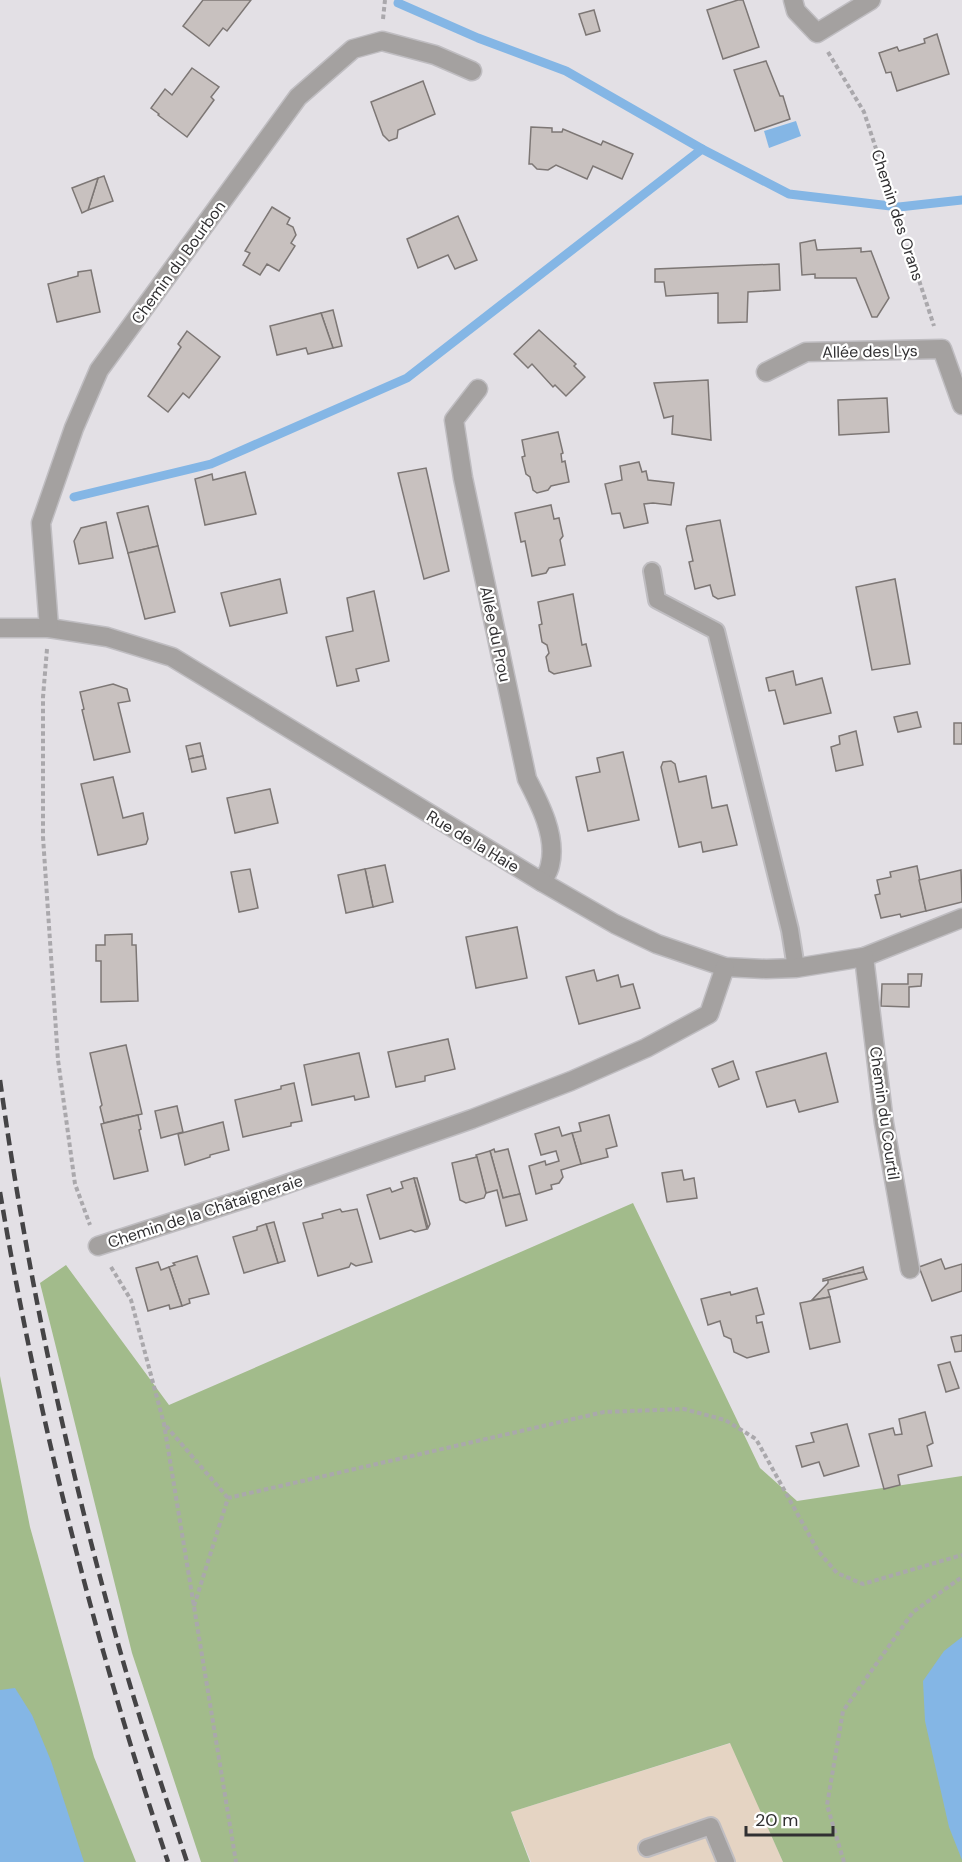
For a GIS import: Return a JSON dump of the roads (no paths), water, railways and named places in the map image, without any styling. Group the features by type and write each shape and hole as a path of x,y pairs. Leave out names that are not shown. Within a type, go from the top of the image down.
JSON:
{"street":[{"path":"792,0 796,11 817,33 871,0"},
{"name":"Chemin du Bourbon","path":"49,628 41,523 74,428 99,370 298,97 353,49 382,41 435,55 472,71"},
{"name":"Allée des Lys","path":"766,372 806,352 942,349 962,405"},
{"name":"Allée du Prou","path":"478,389 454,420 463,478 527,779 540,805 551,840 550,865 542,882"},
{"name":"Rue de la Haie","path":"0,628 49,628 107,638 172,657 615,924 657,944 725,967 796,968 864,957 962,918"},
{"name":"Chemin du Courtil","path":"864,957 884,1123 910,1269"},
{"name":"Chemin de la Châtaigneraie","path":"98,1246 365,1158 483,1115 646,1048 709,1014 725,967"}],"lane":[{"path":"652,571 657,600 716,631 790,930 796,968"},
{"path":"647,1848 711,1826 726,1862"}],"water":[{"path":"796,121 801,136 769,148 764,131"},
{"path":"962,1637 962,1860 949,1827 925,1721 923,1681 944,1651"},
{"path":"15,1688 32,1715 51,1761 84,1862 0,1862 0,1690"}],"waterway":[{"path":"398,3 478,38 566,71 702,149"},
{"path":"74,497 211,464 407,378 702,149 789,194 899,207 962,200"}],"railway":[{"path":"0,1080 33,1282 76,1482 128,1677 187,1862"},
{"path":"0,1192 32,1362 71,1530 116,1697 168,1862"}]}
